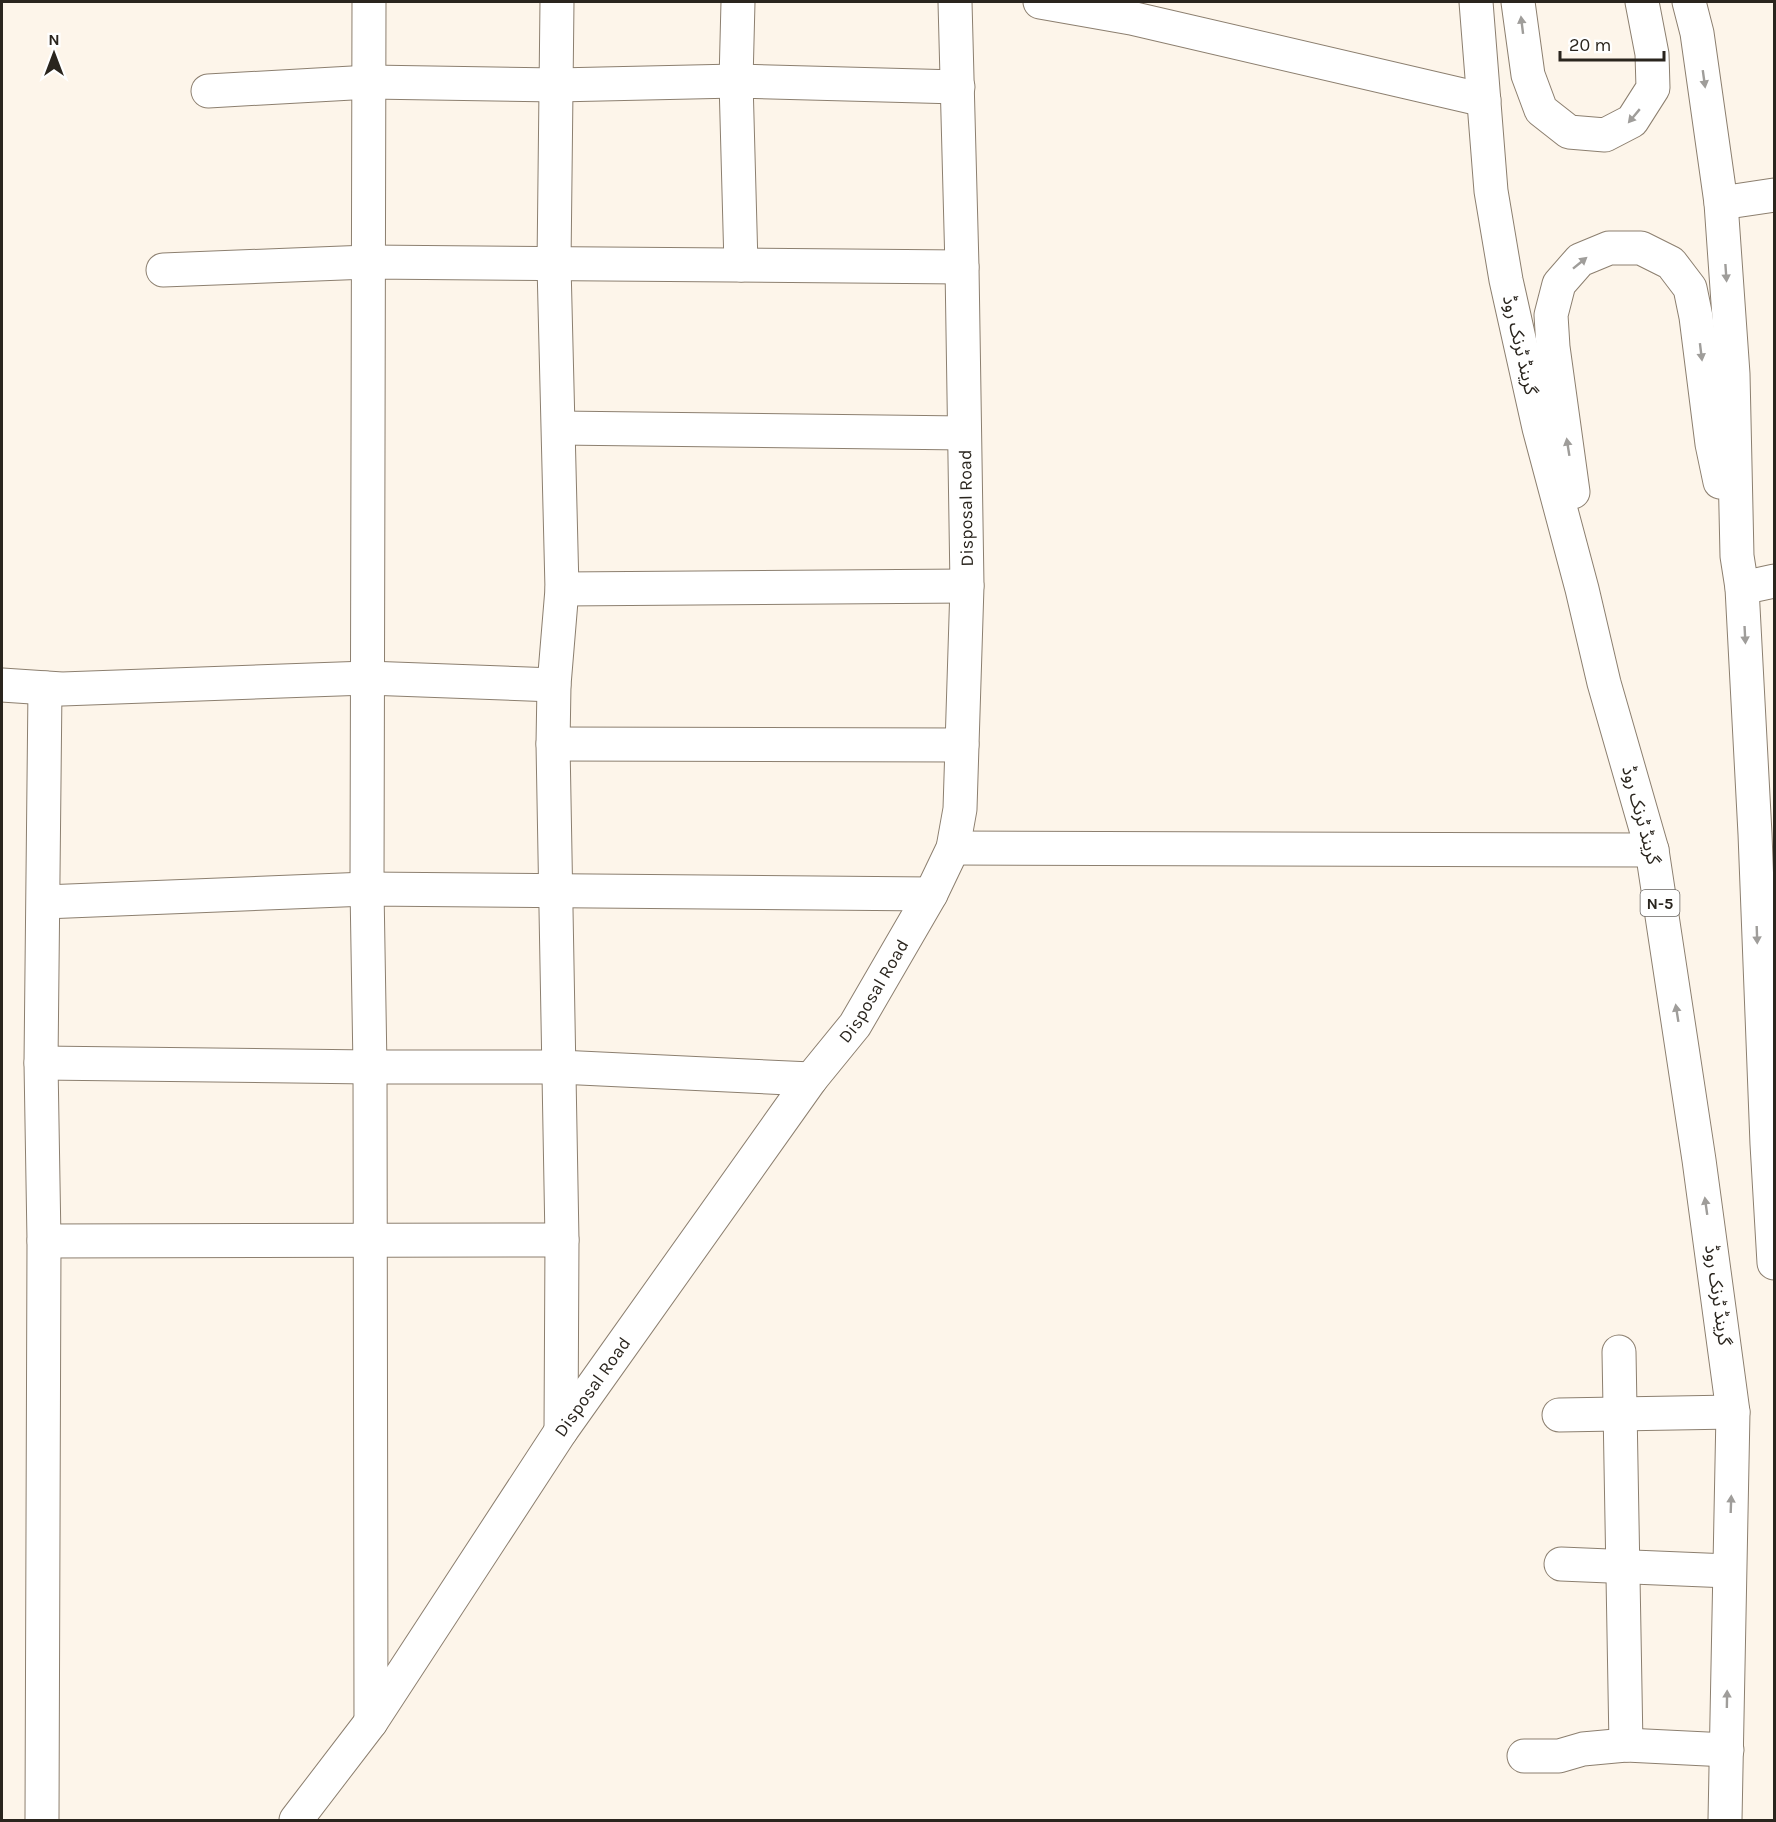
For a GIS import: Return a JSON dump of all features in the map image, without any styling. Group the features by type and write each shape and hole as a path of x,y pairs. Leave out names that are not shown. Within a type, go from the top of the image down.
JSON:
{"main road":[{"path":"369,2 368,889 371,1722"},
{"path":"557,2 554,265 562,589 554,685 553,744 562,1240 561,1431"},
{"path":"738,2 736,81 741,265"},
{"name":"Disposal Road","path":"296,1821 371,1722 561,1431 812,1079 855,1025 930,894 953,848 960,809 967,586 955,2"},
{"path":"1040,2 1131,18 1484,100"},
{"name":"گرینڈ ٹرنک روڈ","path":"1476,2 1491,191 1506,280 1539,428 1582,589 1604,683 1652,850 1700,1160 1733,1412 1725,1821"},
{"path":"1518,2 1528,75 1541,111 1569,132 1605,135 1632,121 1653,88 1652,54 1642,2"},
{"path":"1689,2 1698,33 1722,203 1733,374 1737,556"},
{"path":"208,92 370,82 557,85 736,81 958,87"},
{"path":"1722,203 1774,195"},
{"path":"1582,589 1572,471 1553,347 1551,315 1559,284 1580,260 1609,248 1641,248 1671,263 1690,288 1696,317 1712,444 1742,588 1765,834 1774,1263"},
{"path":"163,270 368,262 962,267"},
{"path":"559,428 964,433"},
{"path":"1742,588 1774,582"},
{"path":"562,589 967,586"},
{"path":"2,685 62,689 368,678 554,685"},
{"path":"42,1821 44,1241 41,1063 45,688"},
{"path":"553,744 962,745"},
{"path":"953,848 1652,850"},
{"path":"44,902 368,889 930,894"},
{"path":"41,1063 559,1067 812,1079"},
{"path":"44,1241 562,1240"},
{"path":"1619,1352 1626,1745"},
{"path":"1559,1415 1733,1412"},
{"path":"1561,1564 1729,1571"},
{"path":"1524,1756 1559,1756 1583,1749 1626,1745 1727,1750"}]}
